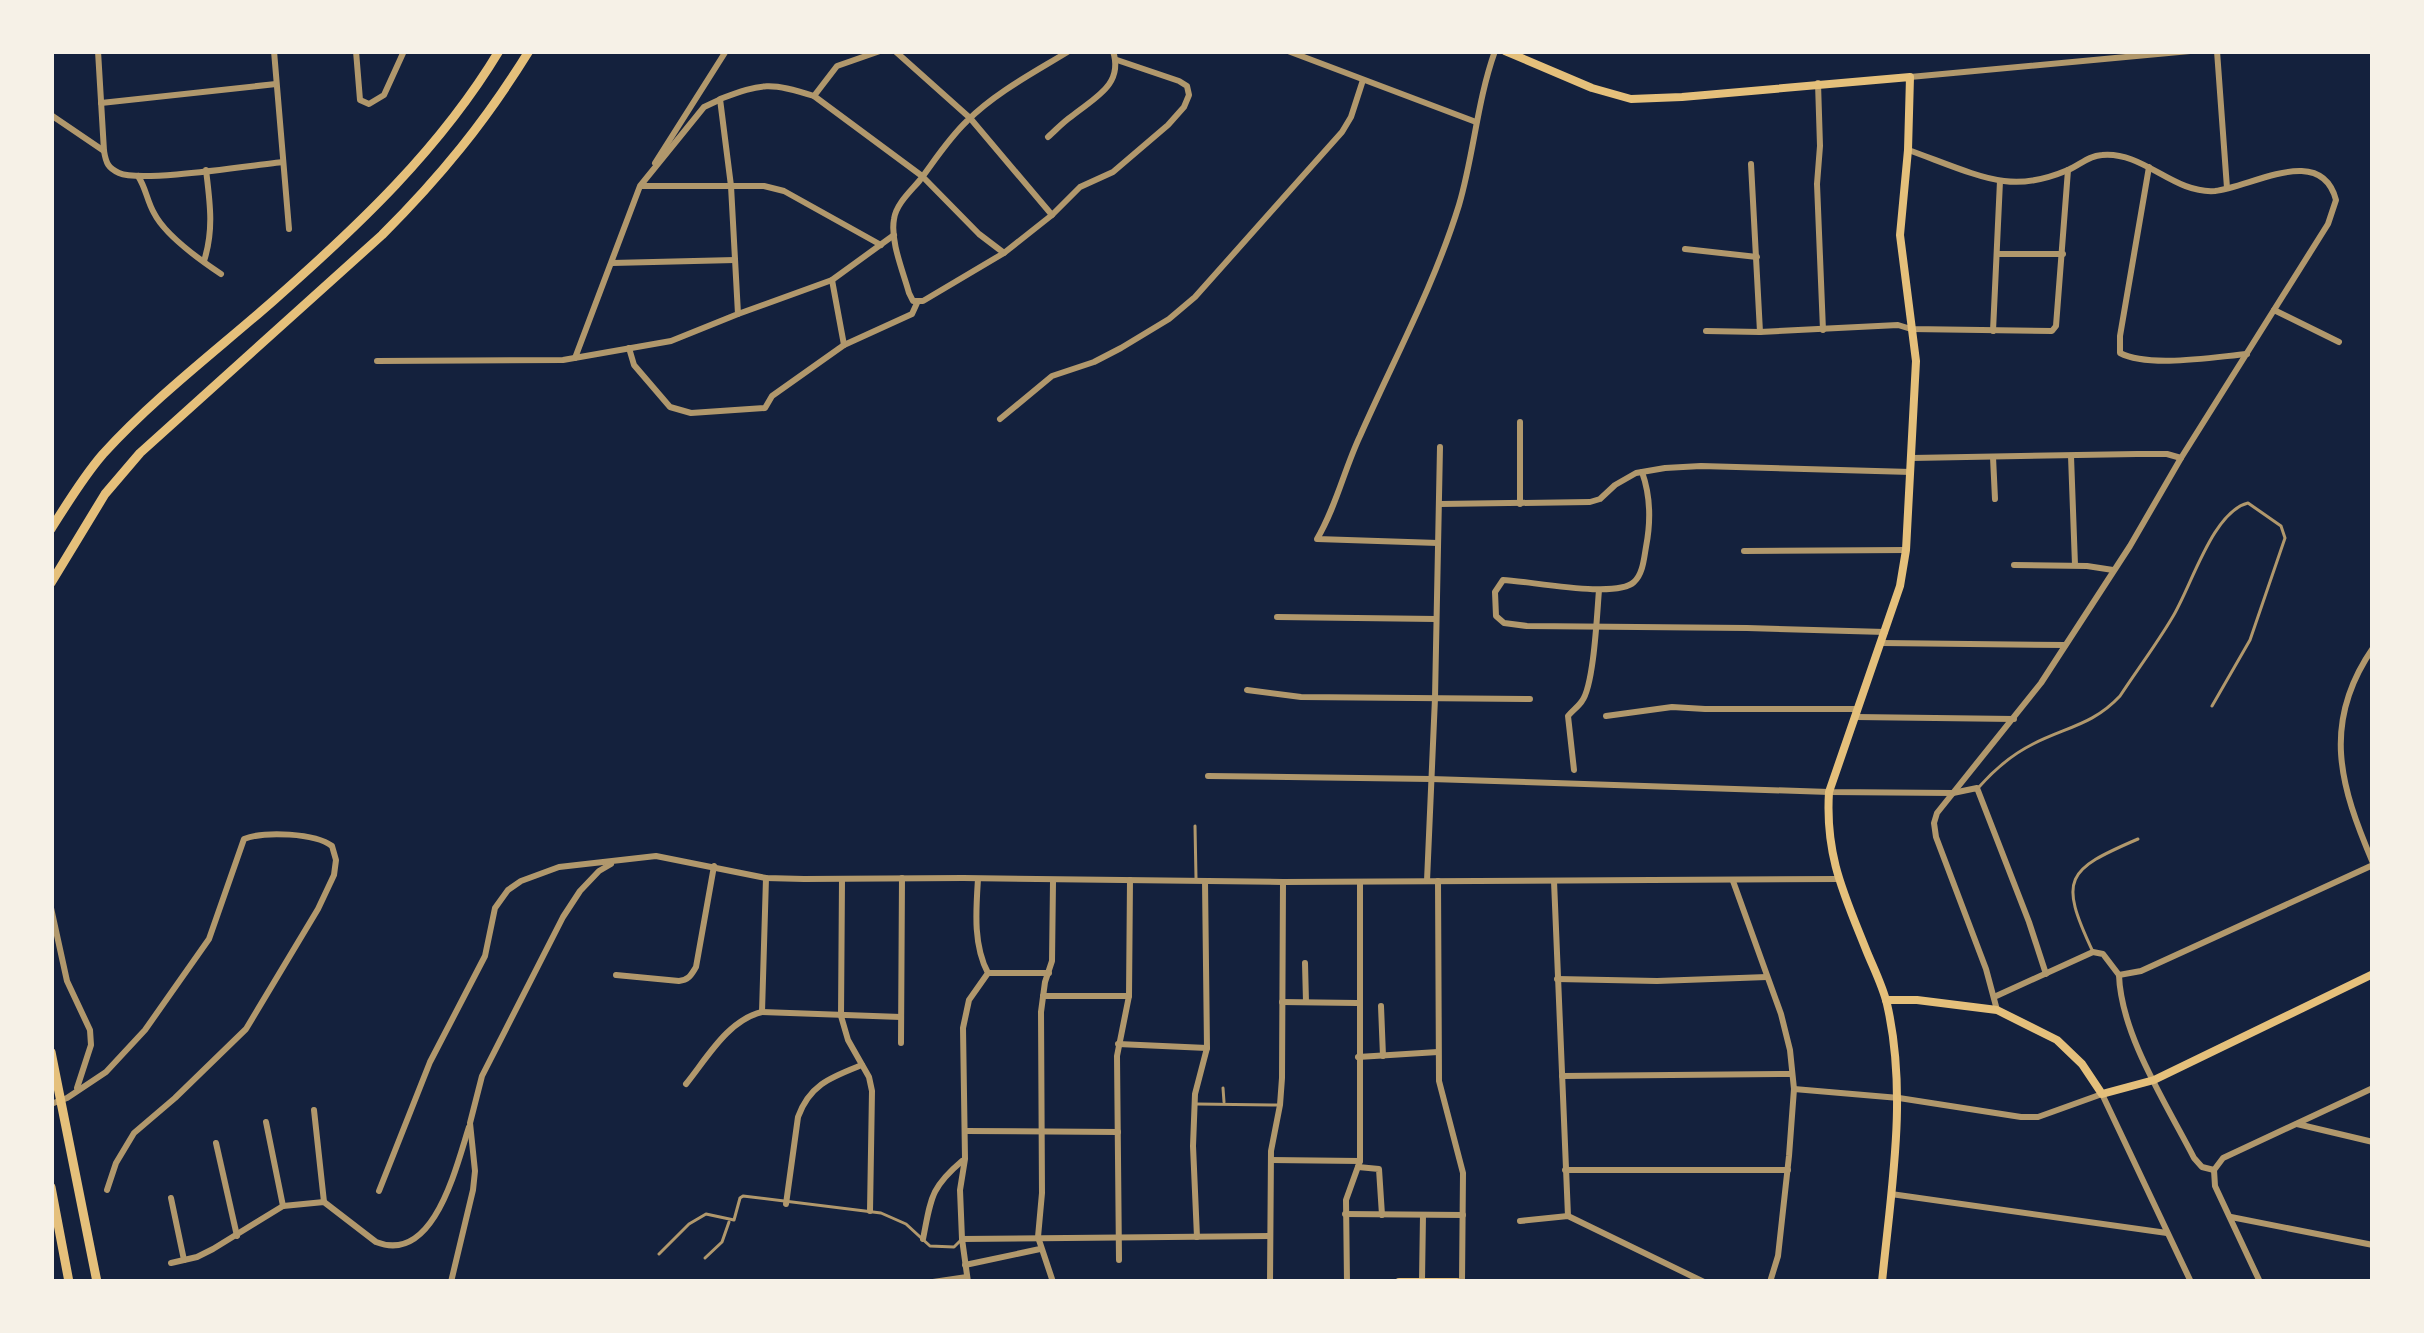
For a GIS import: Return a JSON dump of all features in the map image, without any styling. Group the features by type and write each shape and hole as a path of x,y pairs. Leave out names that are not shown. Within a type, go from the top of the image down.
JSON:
{"highway":[{"path":"51,529 103,455 401,181 455,118 499,51"},
{"path":"51,584 105,494 140,453 420,197 462,149 529,51"},
{"path":"51,1052 98,1282"},
{"path":"51,1187 69,1282"}],"main road":[{"path":"1505,51 1592,88 1631,99 1910,77 1900,235 1916,361 1906,550 1900,586 1829,791 1827,824 1838,879 1886,1000 1894,1040 1899,1098 1882,1282"},
{"path":"1886,1000 1997,1010 2057,1040 2082,1064 2102,1094 2154,1079 2373,974"},
{"path":"1399,1282 1459,1282"}],"street":[{"path":"98,51 104,151 109,167 122,175 283,162"},
{"path":"274,51 289,229"},
{"path":"356,51 360,100 369,104 384,95 404,51"},
{"path":"575,358 640,186 725,51"},
{"path":"814,96 837,66 880,51"},
{"path":"895,51 970,118 1052,214"},
{"path":"918,302 909,293 894,235 897,208 970,118 1069,51"},
{"path":"1288,51 1476,122"},
{"path":"1438,544 1317,539 1443,257 1495,51"},
{"path":"1910,77 2190,51"},
{"path":"2217,51 2227,188"},
{"path":"629,348 634,365 670,407 691,413 764,408 772,396 844,345 912,314 918,302 1004,253 1080,187 1113,172 1142,148 1184,107 1190,95 1179,81 1115,56 1103,93 1048,137"},
{"path":"1000,419 1052,376 1121,348 1195,297 1342,132 1364,80"},
{"path":"1818,83 1823,330"},
{"path":"101,103 276,84"},
{"path":"640,186 704,107 751,88 777,84 814,96 922,176 1004,253"},
{"path":"720,99 731,186 738,314"},
{"path":"51,115 104,151"},
{"path":"1907,150 2000,182 2031,180 2103,155 2131,158 2192,188 2214,191 2288,171 2305,171 2317,173 2334,192 2335,210 2328,224 2130,546 2014,719 1935,818 1936,837 1997,1010"},
{"path":"1751,164 1760,332"},
{"path":"2149,167 2120,353 2167,359 2247,354"},
{"path":"204,262 212,221 206,170"},
{"path":"1706,331 1898,326 2048,333 2056,326 2068,170"},
{"path":"138,176 155,217 221,274"},
{"path":"1994,331 2000,182"},
{"path":"640,186 784,190 881,244"},
{"path":"377,361 575,358 671,340 832,280 894,235"},
{"path":"1684,249 1757,257"},
{"path":"1999,254 2063,254"},
{"path":"611,263 735,260"},
{"path":"832,280 844,345"},
{"path":"2274,310 2339,342"},
{"path":"1520,422 1520,503"},
{"path":"1427,881 1440,447"},
{"path":"1912,458 2167,454 2181,458"},
{"path":"2071,456 2075,565"},
{"path":"1994,457 1995,499"},
{"path":"1440,503 1594,501 1642,472 1701,466 1911,472"},
{"path":"1642,472 1649,528 1637,580 1629,586 1599,590 1504,580 1495,592 1496,616 1504,623 1596,628 1747,628 2065,645"},
{"path":"1744,551 1906,550"},
{"path":"2014,565 2113,570"},
{"path":"1574,770 1568,716 1583,700 1589,679 1599,590"},
{"path":"1277,617 1436,620"},
{"path":"1994,997 2093,952 2104,954 2120,975 2141,971 2373,864 2351,812 2340,746 2346,699 2373,649"},
{"path":"1247,689 1300,697 1530,700"},
{"path":"1606,716 1659,707 2014,719"},
{"path":"1208,776 1953,793 1978,788 2046,974"},
{"path":"51,1104 106,1072 133,1045 209,939 244,839 257,835 316,837 332,846 334,875 246,1029 134,1133 116,1162 107,1190"},
{"path":"379,1191 430,1062 484,956 495,908 508,890 537,873 656,856 766,878 842,880 1838,879"},
{"path":"171,1264 197,1257 283,1206 324,1202 376,1242 401,1246 416,1240 450,1184 482,1076 563,917 580,891 614,862"},
{"path":"616,975 679,981 691,975 714,866"},
{"path":"762,1012 766,878"},
{"path":"902,878 902,1043"},
{"path":"977,879 976,926 988,973"},
{"path":"842,880 842,1016 872,1091 870,1211"},
{"path":"1053,880 1052,961 1043,996 1042,1193 1037,1237 1053,1282"},
{"path":"1119,1260 1118,1044 1129,996 1130,880"},
{"path":"1438,880 1438,1052 1442,1098 1461,1158 1459,1282"},
{"path":"1197,1237 1192,1176 1195,1104 1207,1048 1205,881"},
{"path":"1554,881 1568,1216"},
{"path":"1733,881 1786,1031 1794,1089 1778,1256 1770,1282"},
{"path":"1270,1282 1271,1160 1280,1105 1283,882"},
{"path":"1347,1282 1345,1214 1359,1164 1360,882"},
{"path":"51,908 67,981 91,1038 76,1091"},
{"path":"1305,964 1306,1002"},
{"path":"988,973 1049,973"},
{"path":"933,1282 968,1279 960,1190 966,1131 965,1013 988,973"},
{"path":"2120,975 2132,1031 2154,1079 2194,1158 2214,1170"},
{"path":"1557,979 1767,977"},
{"path":"1043,996 1129,996"},
{"path":"1282,1002 1358,1003"},
{"path":"1381,1006 1383,1056"},
{"path":"686,1084 740,1020 762,1012 902,1017"},
{"path":"1118,1044 1207,1048"},
{"path":"1358,1057 1438,1052"},
{"path":"786,1204 803,1103 824,1080 862,1065"},
{"path":"1562,1076 1792,1074"},
{"path":"2260,1282 2215,1186 2214,1170 2223,1158 2373,1088"},
{"path":"1794,1089 1899,1098 2021,1117 2038,1117 2102,1094 2191,1282"},
{"path":"314,1110 324,1202"},
{"path":"266,1122 283,1206"},
{"path":"452,1282 473,1190 470,1123"},
{"path":"2297,1124 2373,1142"},
{"path":"966,1131 1118,1132"},
{"path":"216,1143 237,1235"},
{"path":"923,1239 936,1188 965,1159"},
{"path":"1271,1160 1359,1164 1379,1170 1382,1215"},
{"path":"1564,1170 1788,1171"},
{"path":"1891,1194 2168,1234"},
{"path":"172,1198 184,1260"},
{"path":"1345,1214 1463,1216"},
{"path":"1422,1281 1423,1215"},
{"path":"1520,1221 1568,1216 1704,1282"},
{"path":"2231,1217 2373,1245"},
{"path":"962,1239 1271,1236"},
{"path":"965,1265 1040,1249"}],"lane":[{"path":"1978,788 2029,746 2077,728 2109,708 2175,613 2216,532 2235,507 2248,503 2281,526 2285,538 2250,640 2212,706"},
{"path":"1195,826 1196,880"},
{"path":"2093,952 2074,904 2075,876 2090,861 2138,839"},
{"path":"1223,1088 1224,1104"},
{"path":"1195,1104 1280,1105"},
{"path":"659,1254 689,1223 706,1214 734,1220 741,1197 870,1211 906,1224 931,1246 956,1246 962,1239"},
{"path":"705,1258 722,1241 729,1220"}]}
